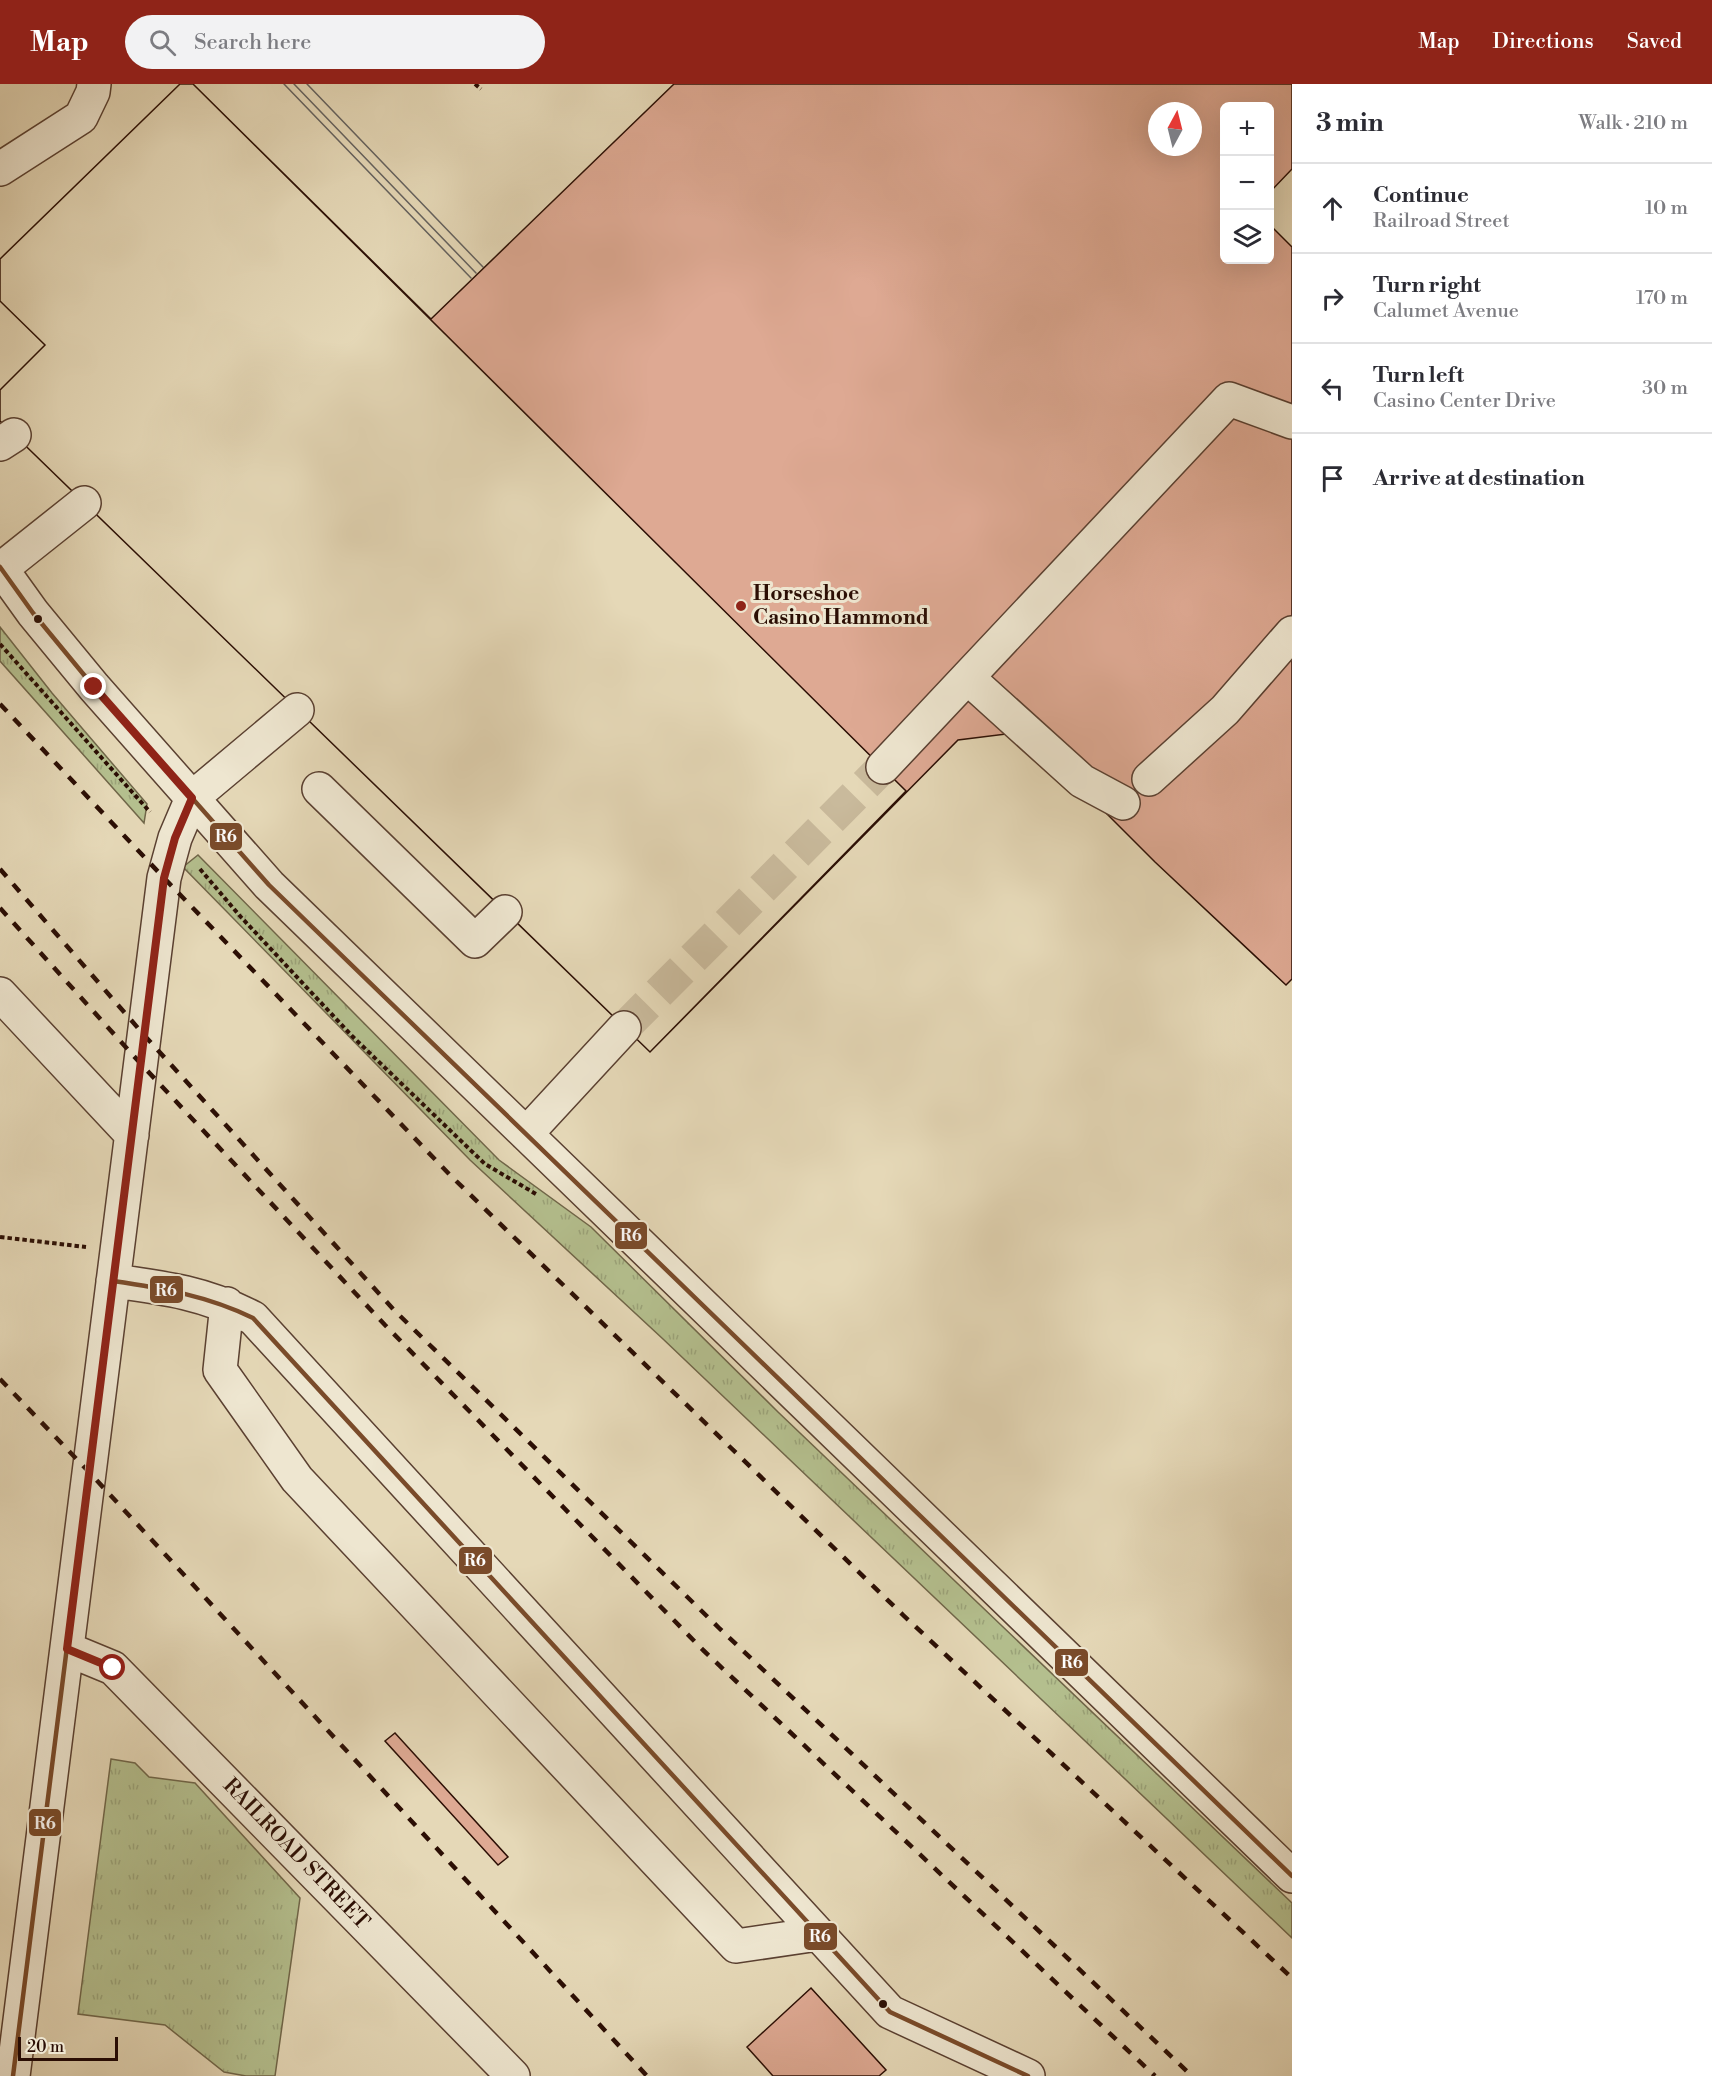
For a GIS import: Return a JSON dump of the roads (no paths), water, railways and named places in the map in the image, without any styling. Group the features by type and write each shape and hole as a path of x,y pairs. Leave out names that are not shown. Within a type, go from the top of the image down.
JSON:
{"street":[{"path":"0,169 81,117 93,92 94,84"},
{"path":"883,766 1229,399 1292,422"},
{"path":"84,503 1,568 33,613 192,798 269,885 1292,1876"},
{"path":"1149,779 1225,710 1292,633"},
{"path":"968,678 1082,782 1124,803"},
{"path":"13,2076 164,878 175,838 192,798 297,710"},
{"path":"319,789 475,941 505,912"},
{"path":"0,994 132,1134"},
{"path":"526,1134 624,1028"},
{"path":"115,1266 227,1304 253,1318 890,2012 1028,2076"},
{"path":"227,1304 220,1370 297,1479 736,1946 818,1934"},
{"name":"RAILROAD STREET","path":"67,1649 113,1668 513,2076"}],"tunnel":[{"path":"624,1028 883,767"}],"railway":[{"path":"0,704 452,1177 903,1615 1292,1978"},
{"path":"0,869 144,1035 394,1310 719,1628 1192,2076"},
{"path":"0,908 141,1064 385,1325 703,1650 1155,2076"},
{"path":"0,1379 89,1472 647,2076"}],"place":[{"name":"Horseshoe Casino Hammond","path":"741,606"}]}
